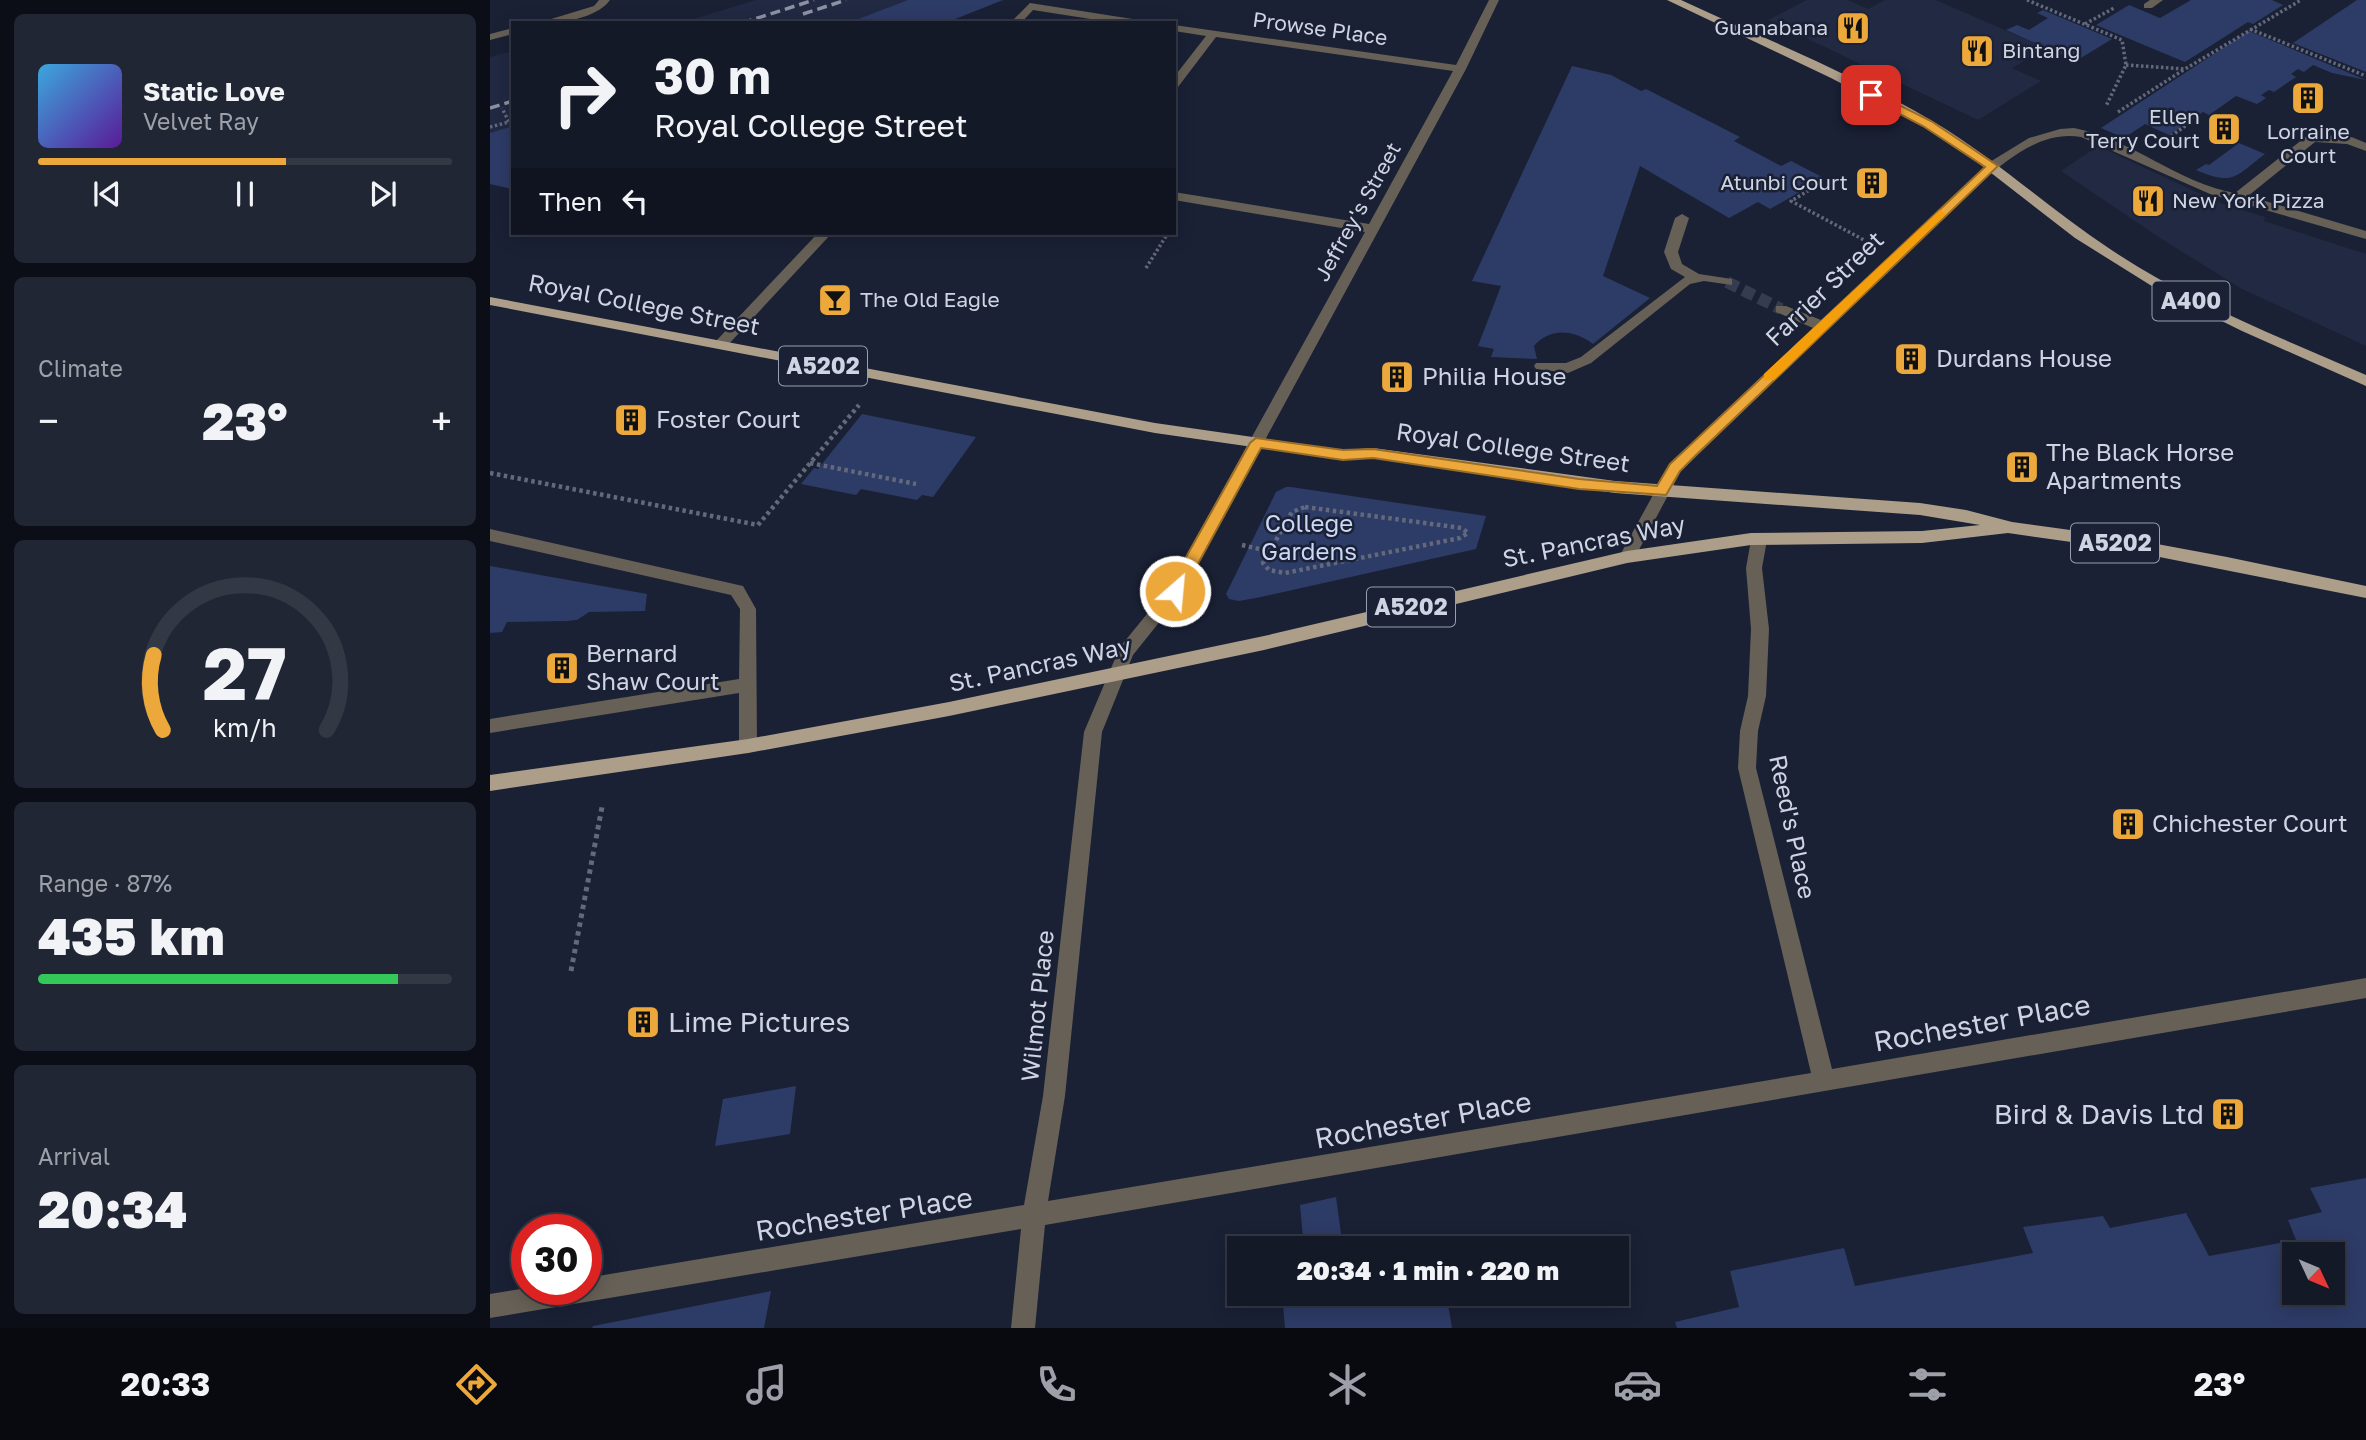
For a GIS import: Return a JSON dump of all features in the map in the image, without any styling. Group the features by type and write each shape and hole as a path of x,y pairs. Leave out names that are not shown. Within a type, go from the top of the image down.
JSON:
{"main road":[{"name":"A400","path":"1672,0 1916,118 1992,166 2066,225 2131,269 2203,308 2366,381"},
{"name":"Royal College Street","path":"490,301 1157,428 1343,455 1373,453 1579,484 1920,509 1966,516 2012,528 2127,545 2366,592"},
{"name":"St. Pancras Way","path":"490,783 748,746 949,709 1264,643 1627,557 1718,542 1922,537 2012,528"}],"street":[{"path":"550,21 597,8 605,0"},
{"name":"Jeffrey's Street","path":"1256,443 1460,69 1494,0"},
{"path":"1017,21 1030,6 1126,21"},
{"name":"Prowse Place","path":"1176,28 1460,69"},
{"path":"490,37 511,32"},
{"path":"1176,82 1213,34"},
{"name":"Farrier Street","path":"1627,557 1675,468 1992,166 2012,151 2043,136 2092,131 2109,144 2217,194 2238,197 2366,235"},
{"path":"2238,197 2312,138 2349,140 2366,147"},
{"path":"1176,196 1372,229"},
{"path":"1682,218 1671,252 1676,266 1695,277 1727,282"},
{"path":"722,344 822,235"},
{"path":"1541,366 1568,368 1586,360 1685,281 1695,277"},
{"path":"1781,309 1822,326"},
{"path":"1117,674 1132,641 1175,591 1256,443"},
{"path":"490,535 737,590 748,609 748,746"},
{"name":"Reed's Place","path":"1759,540 1754,568 1759,643 1757,696 1749,731 1747,768 1824,1080"},
{"name":"Wilmot Place","path":"1023,1328 1034,1216 1055,1096 1093,732 1117,674"},
{"path":"490,726 746,685"},
{"name":"Rochester Place","path":"490,1306 1034,1216 2366,988"}],"path":[{"path":"2027,0 2122,40 2126,65 2092,131"},
{"path":"2092,131 2185,69 2249,29 2259,28 2301,0"},
{"path":"2249,29 2366,76"},
{"path":"2126,65 2185,69"},
{"path":"490,127 509,122 502,108"},
{"path":"1813,188 1791,201 1841,229 1897,254"},
{"path":"1146,268 1167,235"},
{"path":"490,473 758,525 856,408"},
{"path":"810,463 916,484"},
{"path":"1305,507 1462,527 1468,533 1460,538 1285,573 1276,573 1265,567 1263,563 1268,551 1292,512 1305,507"},
{"path":"1242,545 1268,551"},
{"path":"571,971 602,807"}],"shaded area":[{"path":"756,0 1003,0 950,21 687,21"},
{"path":"1807,0 1848,0 1868,9 1885,0 1936,0 2046,48 2012,68 2041,81 1978,120 1768,20"},
{"path":"511,52 511,189 490,184 490,57"},
{"path":"2098,146 2220,203 2265,217 2264,221 2366,254 2366,346 2242,289 2061,171"}],"green space":[{"path":"908,0 1003,0 950,21 853,21"},
{"path":"2191,0 2272,0 2283,5 2253,24 2248,22 2185,62 2096,25 2129,5 2160,18"},
{"path":"2357,0 2366,0 2366,72 2293,43"},
{"path":"2043,10 2112,39 2076,61 2006,30 2017,25 2029,30 2048,18 2037,13"},
{"path":"2249,31 2366,80 2332,73 2313,65 2304,72 2298,69 2291,74 2296,77 2274,92 2269,90 2261,95 2266,98 2257,104 2236,96 2209,115 2203,112 2169,135 2145,124 2124,138 2101,128"},
{"path":"1572,66 1611,75 1641,91 1646,89 1740,137 1734,141 1781,166 1791,161 1824,178 1770,209 1758,202 1729,218 1640,166 1603,276 1650,298 1593,344 1570,333 1555,333 1534,346 1537,359 1491,357 1494,349 1478,346 1501,286 1472,281"},
{"path":"511,127 511,189 490,184 490,133"},
{"path":"2239,143 2265,154 2233,177 2218,177 2196,170 2209,165"},
{"path":"862,414 976,437 933,497 922,495 917,500 861,489 856,495 801,484 814,468 818,469"},
{"name":"College Gardens","path":"1286,487 1486,516 1476,549 1256,598 1239,601 1229,599 1226,594 1276,492"},
{"path":"490,566 647,594 645,611 589,612 577,620 567,621 507,622 502,632 490,633"},
{"path":"796,1086 790,1134 715,1146 723,1099"},
{"path":"2366,1178 2366,1328 1677,1328 1675,1322 1739,1307 1730,1271 1844,1248 1855,1286 2033,1253 2023,1227 2103,1216 2110,1228 2186,1213 2209,1256 2282,1243 2282,1306 2345,1306 2345,1242 2285,1242 2296,1240 2288,1220 2322,1212 2310,1188"},
{"path":"1336,1197 1341,1236 1303,1236 1300,1205"},
{"path":"771,1291 764,1328 592,1328 593,1326"},
{"path":"1283,1306 1448,1306 1452,1328 1285,1328"}],"tunnel":[{"path":"1727,282 1781,309"}],"railway":[{"path":"748,21 814,0"},
{"path":"803,14 846,0"},
{"path":"490,108 511,102"}],"slow traffic":[{"path":"1769,377 1940,214"}],"place":[{"name":"Guanabana","path":"1853,28"},
{"name":"Bintang","path":"1977,51"},
{"name":"Lorraine Court","path":"2308,98"},
{"name":"Ellen Terry Court","path":"2224,129"},
{"name":"Atunbi Court","path":"1872,183"},
{"name":"New York Pizza","path":"2148,201"},
{"name":"The Old Eagle","path":"835,300"},
{"name":"Durdans House","path":"1911,359"},
{"name":"Philia House","path":"1397,377"},
{"name":"Foster Court","path":"631,420"},
{"name":"The Black Horse Apartments","path":"2022,467"},
{"name":"Bernard Shaw Court","path":"562,668"},
{"name":"Chichester Court","path":"2128,824"},
{"name":"Lime Pictures","path":"643,1022"},
{"name":"Bird & Davis Ltd","path":"2228,1114"}],"route":[{"path":"1175,591 1256,443 1343,455 1373,453 1579,484 1661,491 1675,468 1690,453 1992,166 1927,124 1871,95"}]}
